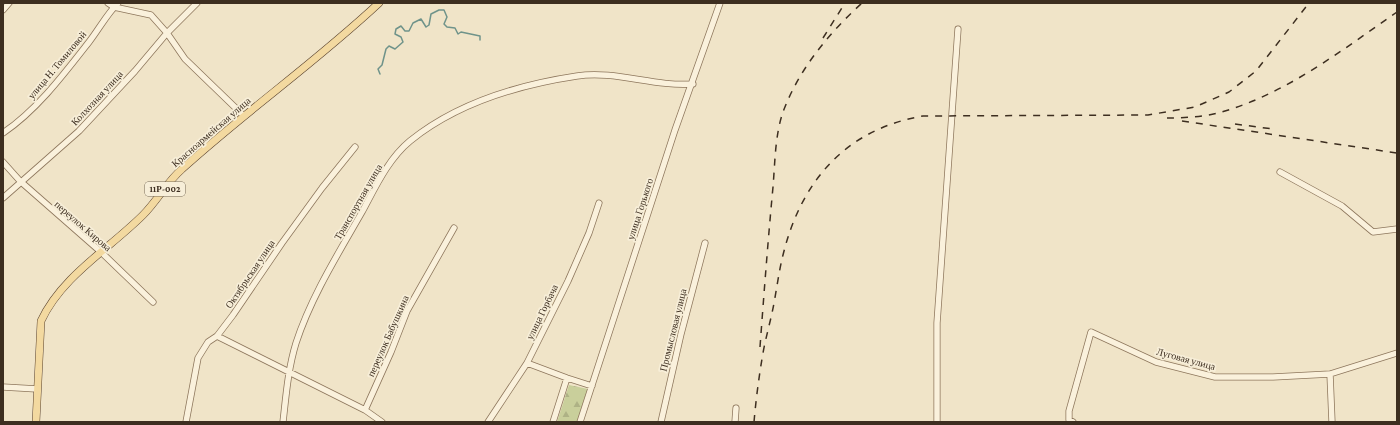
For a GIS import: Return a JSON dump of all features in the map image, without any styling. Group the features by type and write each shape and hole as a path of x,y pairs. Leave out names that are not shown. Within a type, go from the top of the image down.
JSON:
{"main road":[{"name":"Красноармейская улица","path":"36,422 39,336 44,315 48,307 64,287 100,252 144,215 181,170 244,116 351,29 379,3"}],"street":[{"path":"3,10 8,3"},
{"path":"108,3 151,15 167,33 185,59 244,116"},
{"name":"Колхозная улица","path":"3,198 20,181 80,131 135,71 167,33 197,3"},
{"name":"улица Горького","path":"580,422 675,130 720,3"},
{"name":"улица Н. Томиловой","path":"3,133 17,123 45,94 89,42 116,5"},
{"path":"937,422 937,323 958,29"},
{"name":"Транспортная улица","path":"283,422 289,373 296,344 309,311 347,237 384,172 409,142 436,123 474,103 522,86 579,75 610,76 679,86 692,84"},
{"name":"Октябрьская улица","path":"186,422 198,358 208,342 217,336 318,194 355,147"},
{"name":"переулок Кирова","path":"3,162 20,181 100,252 153,302"},
{"path":"1280,172 1342,206 1373,232 1397,229"},
{"name":"улица Горбача","path":"488,422 528,363 568,281 589,233 599,203"},
{"name":"переулок Бабушкина","path":"365,410 391,352 407,311 454,228"},
{"name":"Промысловая улица","path":"661,422 679,341 705,243"},
{"name":"Луговая улица","path":"1073,422 1069,420 1068,410 1091,332 1156,362 1215,377 1273,377 1330,374 1397,353"},
{"path":"217,336 365,410 382,422"},
{"path":"528,363 592,386"},
{"path":"1330,374 1332,422"},
{"path":"553,422 567,378"},
{"path":"3,387 37,389"},
{"path":"735,422 736,408"}],"green space":[{"path":"569,385 588,389 577,422 557,422"}],"waterway":[{"path":"380,74 378,69 382,65 386,49 389,46 395,49 403,42 401,37 395,34 396,29 401,26 405,31 409,31 413,23 421,19 426,27 429,25 431,14 439,10 444,10 447,17 444,24 447,27 455,28 458,34 461,32 480,36 480,40"}],"railway":[{"path":"823,38 845,3"},
{"path":"760,347 776,149 780,121 797,81 806,67 827,39 862,3"},
{"path":"754,422 763,353 783,255 791,228 802,204 815,182 831,163 850,146 871,133 896,123 923,116 1148,115 1195,107 1229,92 1256,71 1309,3"},
{"path":"1167,118 1193,117 1218,113 1243,105 1266,95 1312,70 1397,12"},
{"path":"1182,121 1397,153"},
{"path":"1235,124 1273,129"}]}
